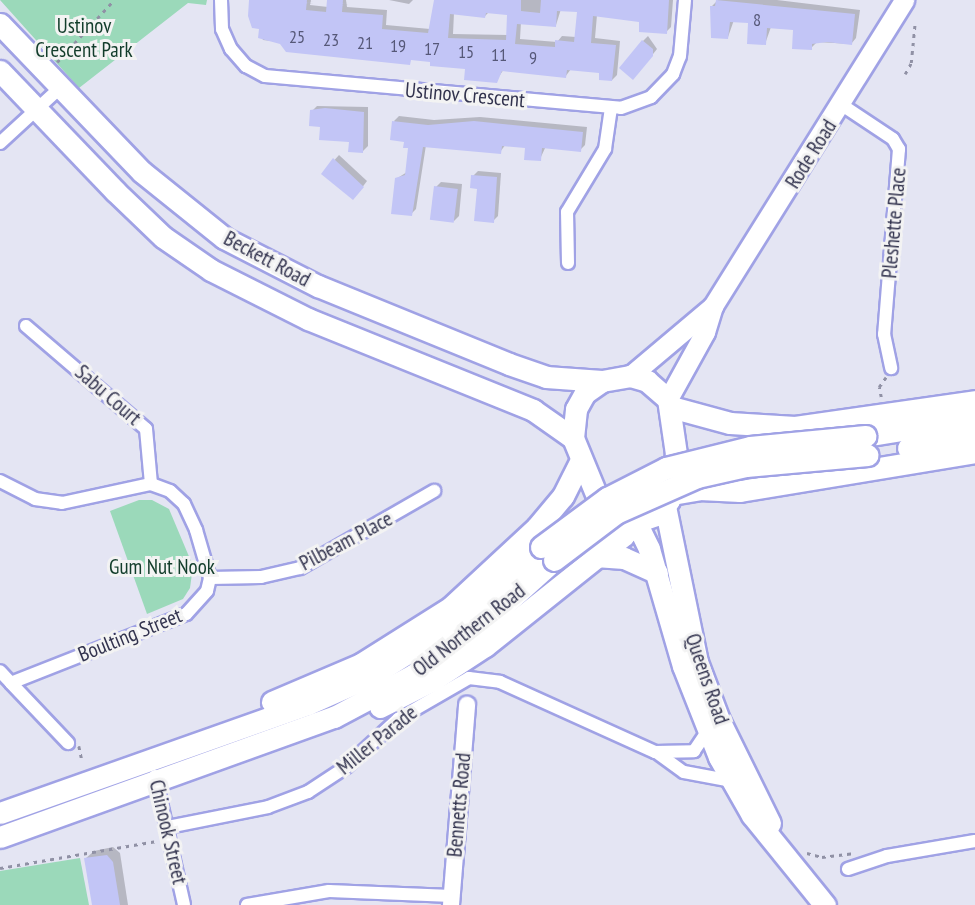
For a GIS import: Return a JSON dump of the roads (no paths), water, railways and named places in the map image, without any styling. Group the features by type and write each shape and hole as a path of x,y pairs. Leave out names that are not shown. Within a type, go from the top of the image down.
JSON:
{"main road":[{"name":"Rode Road","path":"669,403 705,332 713,306 842,104 904,0"},
{"name":"Beckett Road","path":"0,24 180,205 258,257 318,286 529,372 602,381"},
{"name":"Beckett Road","path":"0,71 163,237 211,270 308,319 533,410 573,438"},
{"name":"Rode Road","path":"630,376 713,306"},
{"path":"669,403 676,462 669,500 656,516 634,522 612,517 601,506 573,438 580,400 602,381 630,376 647,381 669,403 730,423 795,427 975,401"},
{"name":"Old Northern Road","path":"867,446 975,418"},
{"name":"Old Northern Road","path":"0,813 338,692 402,659 464,618 548,554 616,513 697,477 867,446 975,436"},
{"path":"669,500 699,489 740,491 975,452"},
{"path":"228,732 248,712 362,664 451,607 537,527 563,496 581,460"},
{"name":"Queens Road","path":"669,500 697,662 777,841"},
{"path":"302,730 332,728 433,680 506,629 595,555 624,535 634,522"},
{"name":"Queens Road","path":"634,522 657,573 708,730 732,781 752,814 777,841 825,905"},
{"name":"Old Northern Road","path":"0,837 302,730 413,675 495,615 548,554"},
{"path":"595,555 624,558 657,573"}],"street":[{"name":"Ustinov Crescent","path":"221,0 222,29 231,50 246,66 265,76 611,108 643,101 667,83 680,56 685,0"},
{"path":"0,143 61,88"},
{"name":"Pleshette Place","path":"842,104 893,139 899,149 884,334 891,368"},
{"path":"568,263 567,212 605,149 611,108"},
{"name":"Sabu Court","path":"26,326 146,429 151,484"},
{"path":"0,481 35,499 62,503 151,484 170,491 184,503 207,559 210,578"},
{"name":"Pilbeam Place","path":"210,578 261,577 300,569 435,491"},
{"name":"Boulting Street","path":"11,682 186,614 207,591 210,578"},
{"path":"0,671 68,743"},
{"name":"Miller Parade","path":"170,833 268,807 308,792 346,767 398,719 469,678 500,681 656,752 684,772 732,781"},
{"name":"Bennetts Road","path":"451,901 467,705"},
{"name":"Miller Parade","path":"656,752 694,751 708,730"},
{"name":"Chinook Street","path":"150,759 170,833 184,905"},
{"path":"848,869 887,856 975,841"},
{"path":"247,905 330,891 451,901"}],"park label":[{"name":"Ustinov Crescent Park","path":"84,38"},
{"name":"Gum Nut Nook","path":"162,567"}]}
